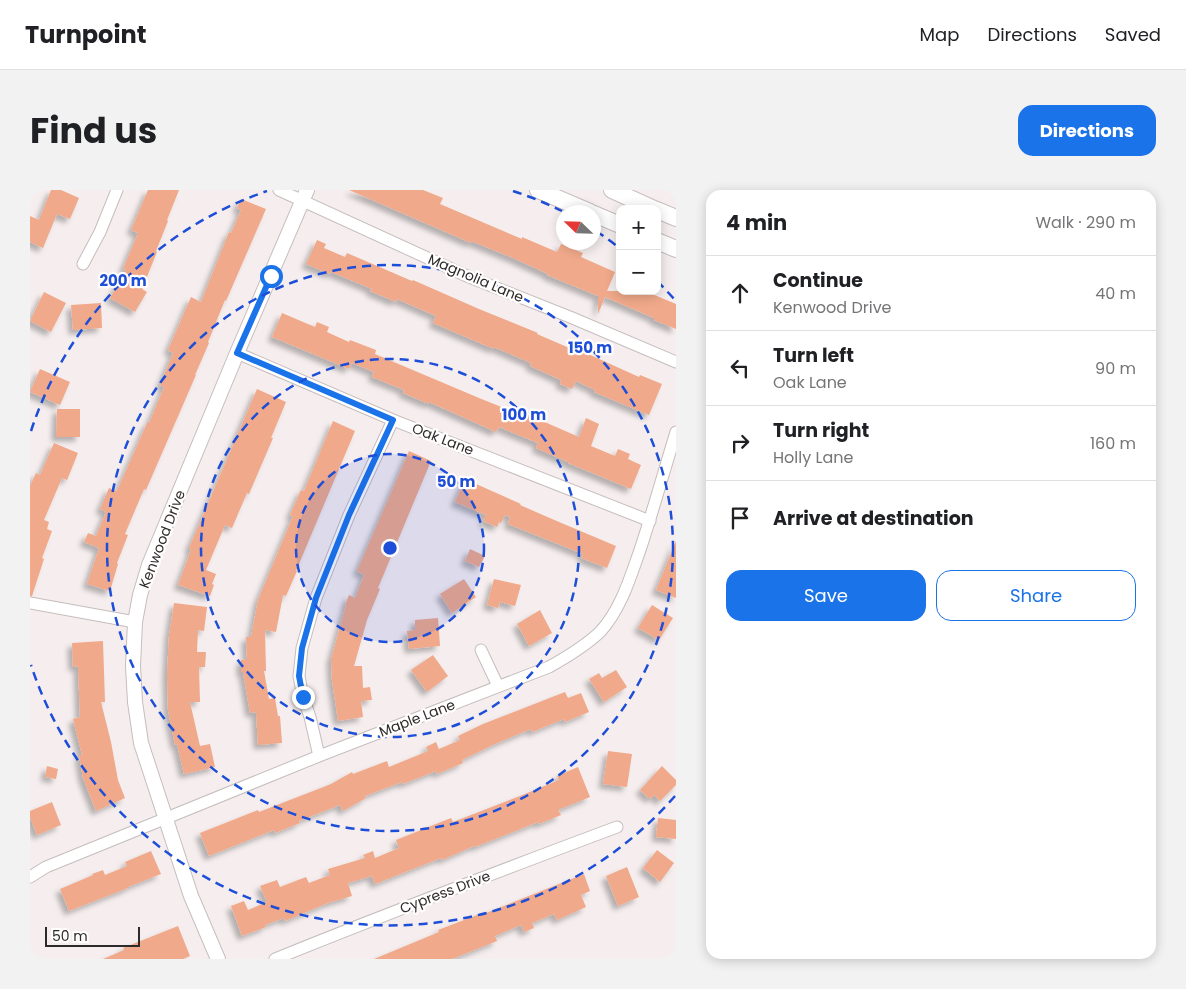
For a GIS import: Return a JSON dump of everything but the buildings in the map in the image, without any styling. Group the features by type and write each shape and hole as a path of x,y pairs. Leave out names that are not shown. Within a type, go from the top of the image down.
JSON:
{"main road":[{"path":"538,190 573,205"},
{"path":"612,190 647,205"},
{"path":"661,211 676,218"},
{"path":"601,217 616,223"},
{"path":"661,243 676,249"}],"street":[{"path":"82,264 100,232 117,190"},
{"name":"Magnolia Lane","path":"279,190 305,195 469,277 676,362"},
{"name":"Kenwood Drive","path":"218,959 191,896 141,743 135,702 133,666 135,622 140,595 149,565 305,195"},
{"name":"Oak Lane","path":"237,353 393,420 650,520"},
{"path":"319,756 299,676 302,648 316,598 349,515 393,420"},
{"name":"Maple Lane","path":"30,876 46,867 166,818 319,756 549,667 565,658 600,631 616,611 627,588 650,520 676,432"},
{"path":"30,603 135,622"},
{"path":"481,650 498,686"},
{"name":"Cypress Drive","path":"275,959 484,876 616,828"}],"route":[{"path":"271,276 237,353 393,420 349,515 316,598 302,648 299,676 303,697"}]}
